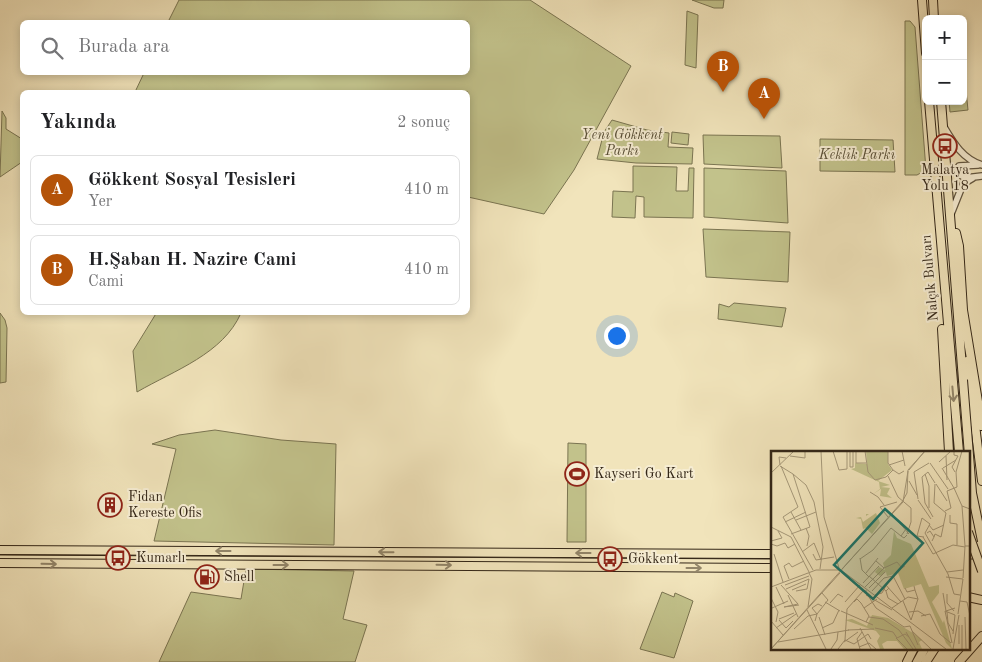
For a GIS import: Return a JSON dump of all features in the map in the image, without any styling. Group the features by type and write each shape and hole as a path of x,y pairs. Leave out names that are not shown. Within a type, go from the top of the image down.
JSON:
{"highway":[{"path":"922,0 923,15"},
{"path":"933,0 934,15"},
{"name":"Nalçık Bulvarı","path":"929,105 944,297 959,451"},
{"name":"Nalçık Bulvarı","path":"941,105 968,451"},
{"path":"951,214 960,246 970,396 982,481"},
{"path":"944,297 942,325 949,451"},
{"path":"963,310 982,426"},
{"name":"Nalçık Bulvarı","path":"970,470 972,493 982,540"},
{"path":"970,538 982,571"},
{"path":"0,550 771,554"},
{"path":"0,563 771,568"},
{"path":"970,650 982,636"},
{"path":"907,662 913,650"},
{"path":"917,662 924,650"},
{"path":"926,662 934,650"},
{"path":"959,662 970,650"}],"street":[{"path":"943,126 958,149 969,160 981,165"},
{"path":"979,176 965,178 957,171 959,166 965,164 981,165"},
{"path":"951,214 963,184 979,176"}],"green space":[{"path":"179,0 530,0 631,66 574,170 544,214 470,197 470,90 136,90 143,75 470,75 470,20 169,20"},
{"path":"692,0 724,0 723,8 714,8"},
{"path":"687,11 698,15 696,68 685,65"},
{"path":"905,21 910,21 915,27 926,170 917,175 905,175"},
{"path":"967,100 968,110 950,112 949,105 967,105"},
{"path":"2,111 6,118 6,129 20,138 20,163 0,177"},
{"name":"Yeni Gökkent Parkı","path":"612,120 647,130 669,133 668,147 693,148 692,164 636,163 597,159 604,132"},
{"path":"672,132 689,134 688,145 671,143"},
{"path":"703,135 780,136 782,168 704,164"},
{"name":"Keklik Parkı","path":"820,139 893,140 895,172 820,171"},
{"path":"633,166 677,167 676,191 688,191 689,168 694,168 693,218 644,217 644,197 636,196 635,218 612,217 613,191 633,192"},
{"path":"704,168 786,171 788,223 704,217"},
{"path":"703,229 790,232 788,282 706,277"},
{"path":"734,303 786,308 782,327 718,319 719,304 729,307"},
{"path":"0,313 5,320 7,328 6,382 0,383"},
{"path":"155,315 240,315 223,340 210,350 196,360 137,392 133,351"},
{"path":"215,430 281,440 336,444 334,545 154,541 176,449 152,444 179,435"},
{"name":"Kayseri Go Kart","path":"568,443 586,444 586,542 567,542"},
{"path":"246,569 354,571 343,619 367,625 355,662 159,662 191,592 241,599"},
{"path":"662,592 674,597 675,593 693,601 674,658 640,649"}],"tram line":[{"path":"0,555 771,559"},
{"path":"970,559 982,559"}],"place":[{"name":"H.Şaban H. Nazire Cami","path":"723,92"},
{"name":"Gökkent Sosyal Tesisleri","path":"764,119"},
{"name":"Malatya Yolu 18","path":"945,146"},
{"name":"Kayseri Go Kart","path":"577,474"},
{"name":"Fidan Kereste Ofis","path":"110,505"},
{"name":"Kumarlı","path":"118,558"},
{"name":"Gökkent","path":"610,559"},
{"name":"Shell","path":"207,577"}]}
